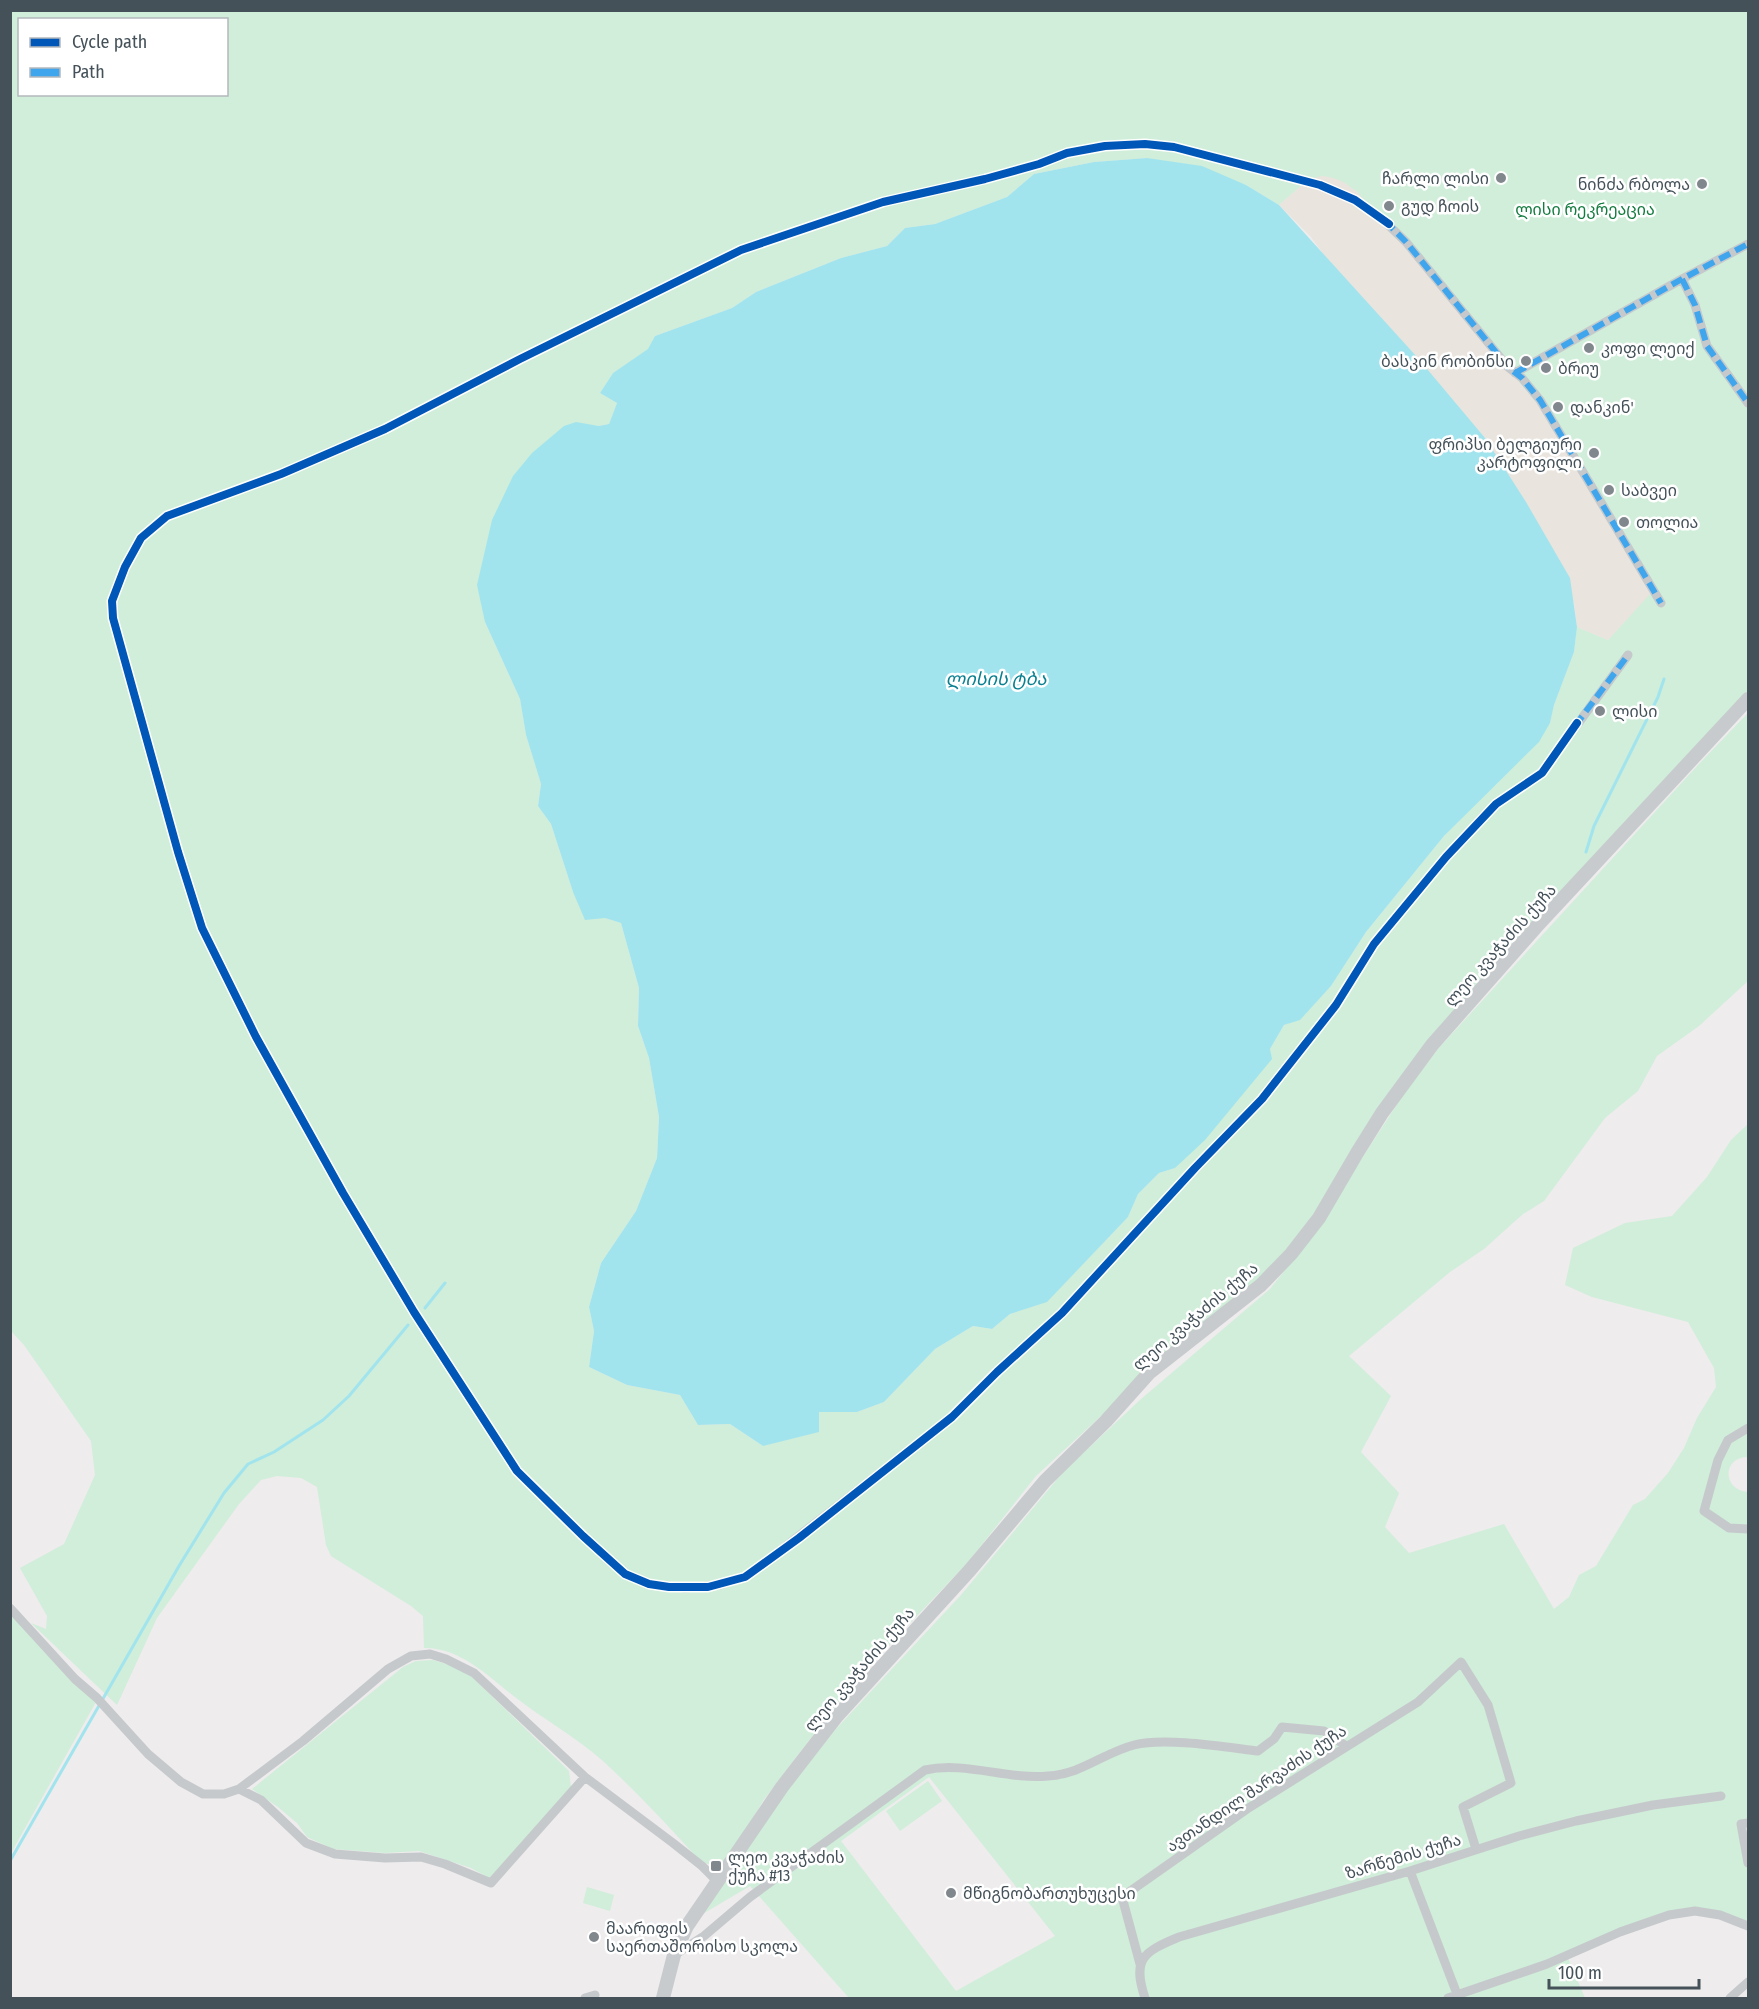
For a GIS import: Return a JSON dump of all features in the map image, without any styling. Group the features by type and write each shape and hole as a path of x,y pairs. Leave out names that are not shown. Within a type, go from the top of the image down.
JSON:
{"main road":[{"name":"ლეო კვაჭაძის ქუჩა","path":"663,1998 674,1955 687,1926 782,1787 837,1716 970,1570 1045,1481 1106,1421 1149,1373 1261,1286 1291,1254 1319,1218 1382,1113 1432,1045 1536,927 1749,699"}],"street":[{"path":"1629,655 1542,773 1485,814 1374,944 1336,1005 1262,1099 1195,1168 1062,1313 952,1417 752,1572 720,1586 669,1587 649,1584 625,1574 517,1472 414,1312 343,1193 256,1037 202,928 178,852 113,618 112,602 117,585 141,538 167,516 281,474 385,429 520,359 741,250 883,202 985,179 1039,164 1067,153 1145,144 1174,147 1320,185 1343,194 1379,216 1406,242 1508,368 1548,411 1661,603"},
{"path":"1515,373 1749,244"},
{"path":"1682,279 1695,305 1707,346 1749,403"},
{"path":"1749,1428 1728,1440 1718,1460 1704,1511 1728,1528 1749,1529"},
{"path":"10,1608 75,1679 109,1710 148,1754 181,1782 203,1794 224,1794 239,1789 303,1741 388,1669 411,1656 430,1654 446,1659 474,1673 585,1777 674,1843 718,1882"},
{"name":"ავთანდილ შარვაძის ქუჩა","path":"1140,1964 1122,1898 1247,1809 1418,1702 1461,1662 1488,1705 1512,1783 1463,1807 1476,1849"},
{"path":"674,1955 705,1936 756,1893 925,1770 971,1769 1047,1777 1079,1771 1106,1756 1135,1745 1156,1742 1258,1751 1274,1739 1282,1727 1324,1731 1346,1746"},
{"path":"239,1789 261,1800 306,1843 335,1854 385,1858 421,1857 491,1883 585,1777"},
{"name":"ზარწემის ქუჩა","path":"1140,1964 1147,1954 1158,1946 1179,1937 1410,1871 1476,1849 1576,1821 1653,1805 1721,1796"},
{"path":"1749,1823 1741,1824 1749,1863"},
{"path":"1410,1871 1453,1996 1547,1964 1620,1932 1668,1915 1695,1911 1720,1915 1749,1926"},
{"path":"1140,1964 1138,1978 1145,1998"},
{"path":"1730,1998 1749,1982"}],"green space":[{"name":"ლისი რეკრეაცია","path":"11,11 1748,11 1748,690 1713,731 1531,923 1289,1251 1258,1283 1103,1417 1102,1415 1036,1476 969,1561 875,1660 832,1710 763,1801 746,1830 720,1866 702,1863 629,1786 582,1744 462,1658 450,1652 424,1648 423,1616 411,1606 331,1556 326,1545 317,1487 301,1478 277,1476 261,1480 239,1504 157,1618 117,1705 31,1623 46,1629 47,1616 20,1568 64,1544 95,1475 91,1441 24,1345 11,1331","holes":["1147,158 1246,185 1279,205 1308,180 1344,183 1357,192 1453,305 1609,526 1650,593 1608,640 1577,627 1574,652 1554,705 1550,723 1444,836 1366,932 1331,986 1300,1019 1284,1025 1270,1049 1271,1059 1175,1168 1159,1173 1138,1194 1128,1217 1047,1301 1010,1314 992,1329 973,1326 935,1349 884,1402 857,1412 819,1412 763,1446 730,1424 698,1425 680,1395 627,1385 589,1367 594,1331 589,1307 601,1263 636,1211 657,1158 659,1117 649,1058 638,1026 639,988 621,923 605,918 573,892 551,824 538,806 541,784 526,735 520,699 485,622 576,423 599,426 609,424 617,403 600,393 613,373 649,349 655,336 732,308 756,292 841,258 887,246 905,228 935,224 1007,197 1034,174 1094,162"]},
{"path":"1748,713 1748,981 1699,1026 1657,1056 1638,1091 1605,1118 1544,1201 1523,1214 1484,1249 1450,1272 1349,1356 1391,1396 1361,1452 1399,1493 1385,1527 1409,1553 1504,1524 1554,1609 1569,1597 1579,1575 1596,1566 1633,1505 1645,1499 1668,1473 1716,1387 1714,1368 1688,1322 1592,1297 1565,1285 1573,1248 1625,1223 1672,1216 1707,1177 1731,1140 1748,1124 1748,1457 1739,1458 1733,1462 1728,1474 1733,1486 1748,1492 1748,1823 1742,1824 1748,1863 1748,1926 1720,1915 1669,1915 1568,1958 1585,1998 849,1998 750,1886 701,1915 783,1796 835,1730 961,1595 1064,1471 1140,1400 1270,1289 1309,1240 1405,1092 1438,1049","holes":["929,1777 1055,1936 956,1991 841,1841"]},
{"path":"11,1612 96,1702 11,1853"},
{"path":"433,1660 469,1674 569,1771 571,1787 491,1879 471,1868 419,1851 385,1853 333,1849 307,1837 297,1823 252,1789 403,1667 416,1661"},
{"path":"928,1781 942,1801 900,1831 886,1811"},
{"path":"587,1887 614,1895 610,1911 583,1903"}],"sand":[{"path":"1321,176 1341,181 1369,204 1541,408 1651,593 1608,640 1577,627 1574,603 1311,237 1279,205 1308,180"}],"water":[{"name":"ლისის ტბა","path":"1147,158 1202,166 1246,185 1279,205 1417,357 1485,438 1526,502 1570,578 1577,627 1574,652 1554,705 1550,723 1539,742 1444,836 1366,932 1331,986 1300,1020 1284,1025 1270,1049 1272,1059 1205,1140 1175,1168 1159,1173 1138,1194 1128,1217 1047,1302 1010,1314 992,1329 973,1326 935,1349 884,1402 857,1412 819,1412 819,1432 763,1446 730,1424 698,1425 680,1395 627,1385 589,1367 594,1331 589,1307 601,1263 636,1211 657,1158 659,1117 649,1058 638,1026 639,988 621,923 605,918 585,920 573,892 551,824 538,806 541,784 526,735 520,699 485,622 477,585 492,520 513,476 532,453 564,426 576,422 599,426 609,424 617,403 600,393 613,373 648,349 655,336 732,308 756,292 841,258 887,246 905,228 935,224 1007,197 1034,174 1094,162"}],"waterway":[{"path":"1586,852 1594,826 1658,697 1664,679"},
{"path":"425,1308 445,1283"},
{"path":"10,1861 179,1566 224,1493 248,1464 274,1452 323,1420 349,1396 408,1325"}],"marked path":[{"path":"1385,221 1406,242 1508,367 1522,378 1540,400 1661,603"},
{"path":"1515,373 1748,244"},
{"path":"1682,279 1695,305 1707,346 1748,403"},
{"path":"1575,726 1628,655"}],"cycle path":[{"path":"1389,224 1355,200 1320,185 1174,147 1145,144 1105,146 1067,153 1039,164 985,179 883,202 741,250 520,359 385,429 281,474 167,516 141,538 125,567 112,601 113,618 178,852 202,928 256,1037 343,1193 414,1312 517,1471 625,1574 649,1584 669,1587 708,1587 745,1577 799,1538 952,1417 1062,1313 1195,1168 1262,1099 1336,1005 1374,944 1446,857 1496,804 1542,773 1577,723"}],"place":[{"name":"ჩარლი ლისი","path":"1501,178"},
{"name":"ნინძა რბოლა","path":"1702,184"},
{"name":"გუდ ჩოის","path":"1389,206"},
{"name":"კოფი ლეიქ","path":"1589,348"},
{"name":"ბასკინ რობინსი","path":"1526,361"},
{"name":"ბრიუ","path":"1546,368"},
{"name":"დანკინ'","path":"1558,407"},
{"name":"ფრიპსი ბელგიური კარტოფილი","path":"1594,453"},
{"name":"საბვეი","path":"1609,490"},
{"name":"თოლია","path":"1624,522"},
{"name":"ლისი","path":"1600,711"},
{"name":"ლეო კვაჭაძის ქუჩა #13","path":"716,1866"},
{"name":"მწიგნობართუხუცესი","path":"951,1893"},
{"name":"მაარიფის საერთაშორისო სკოლა","path":"594,1937"}]}
